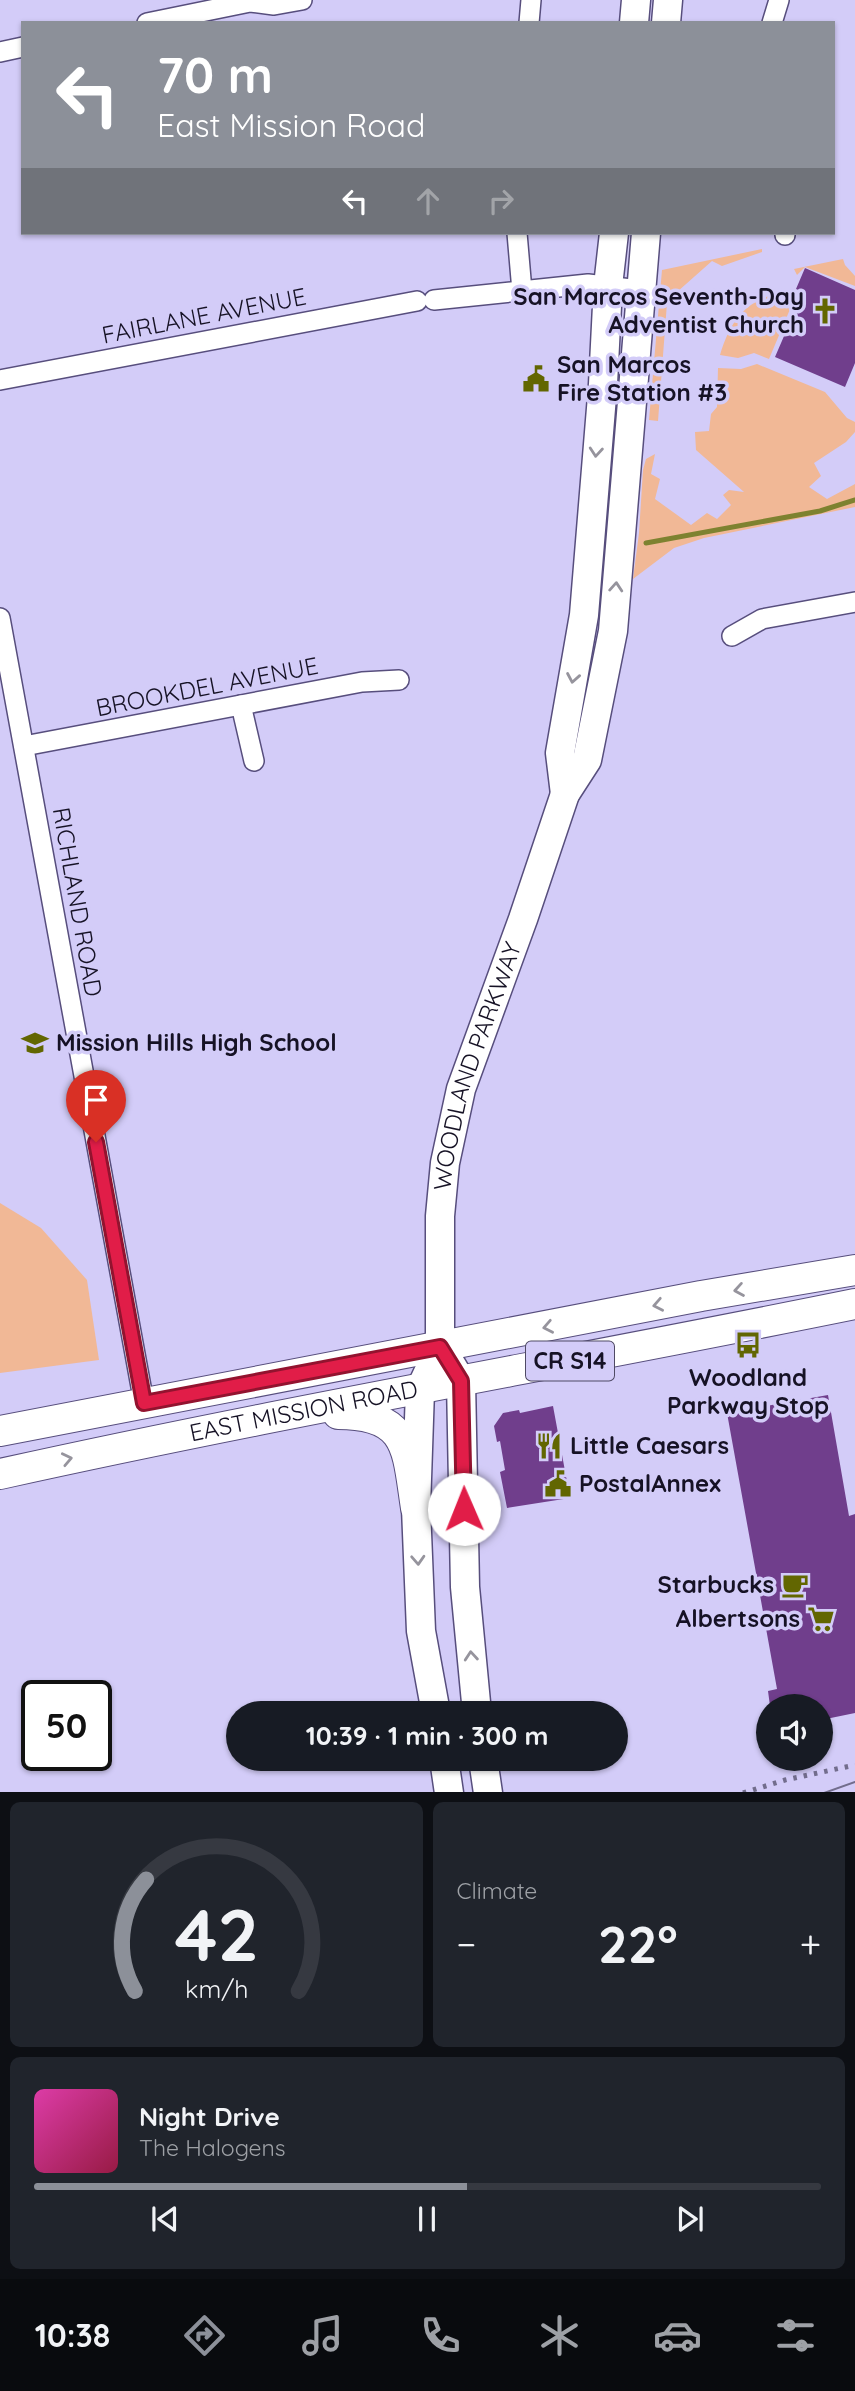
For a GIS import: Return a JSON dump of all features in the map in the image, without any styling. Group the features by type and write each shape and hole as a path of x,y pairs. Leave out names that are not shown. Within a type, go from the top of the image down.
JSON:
{"main road":[{"path":"634,21 636,0"},
{"path":"666,21 668,0"},
{"name":"WOODLAND PARKWAY","path":"565,794 560,753 584,615 614,235"},
{"name":"WOODLAND PARKWAY","path":"434,1701 421,1631 416,1508 421,1390 440,1347 440,1216 445,1163 459,1101 565,794 587,760 613,631 646,235"},
{"name":"EAST MISSION ROAD","path":"0,1431 701,1296 855,1270"},
{"path":"678,1340 677,1332 681,1326 855,1284"},
{"name":"EAST MISSION ROAD","path":"0,1474 152,1440 855,1304"},
{"path":"440,1347 461,1381 466,1587 476,1701"},
{"path":"295,1413 356,1414 373,1417 388,1425 407,1448 416,1508"},
{"path":"446,1771 449,1792"},
{"path":"485,1771 488,1792"}],"street":[{"path":"157,21 250,2 302,0"},
{"path":"529,21 531,0"},
{"path":"773,21 779,0"},
{"path":"0,52 21,47"},
{"path":"517,235 522,291"},
{"name":"FAIRLANE AVENUE","path":"0,380 425,300 588,284 640,290"},
{"path":"732,636 762,619 855,602"},
{"name":"RICHLAND ROAD","path":"0,618 144,1403"},
{"name":"BROOKDEL AVENUE","path":"23,746 362,682 399,680"},
{"path":"242,705 254,761"}],"shaded area":[{"path":"762,249 762,252 722,266 712,261 677,292 683,301 667,303 658,421 649,420 662,270"},
{"path":"843,259 855,276 855,286 805,267 797,275 794,269"},
{"path":"789,290 796,295 769,359 754,353 738,358 720,355 730,330 744,311 763,298"},
{"path":"757,364 825,392 847,418 855,422 855,432 846,442 814,463 821,476 809,487 827,499 855,484 855,507 704,538 674,548 633,579 646,459 655,454 651,474 660,479 655,499 691,525 707,513 717,519 731,505 723,495 729,490 744,492 696,450 695,432 709,431 711,414 717,407 718,368 741,369"},
{"path":"0,1203 41,1228 87,1280 99,1360 0,1373"}],"building":[{"name":"San Marcos Seventh-Day Adventist Church","path":"805,268 855,290 855,363 845,387 775,357 803,292 796,289"},
{"path":"828,1395 849,1516 855,1514 855,1713 833,1718 833,1694 768,1694 768,1691 777,1689 727,1413"},
{"path":"553,1406 570,1498 507,1508 500,1472 505,1470 500,1441 497,1442 494,1426 503,1413 519,1410 520,1413"}],"waterway":[{"path":"646,543 820,511 855,500"}],"tram line":[{"path":"827,1792 855,1782"}],"railway":[{"path":"746,1792 785,1780 855,1765"}],"place":[{"name":"San Marcos Seventh-Day Adventist Church","path":"825,311"},
{"name":"San Marcos Fire Station #3","path":"536,379"},
{"name":"Mission Hills High School","path":"35,1043"},
{"name":"Woodland Parkway Stop","path":"748,1345"},
{"name":"Little Caesars","path":"549,1446"},
{"name":"PostalAnnex","path":"558,1484"},
{"name":"Starbucks","path":"795,1585"},
{"name":"Albertsons","path":"821,1619"}],"route":[{"path":"96,1142 144,1403 440,1347 461,1381 464,1509"}]}
